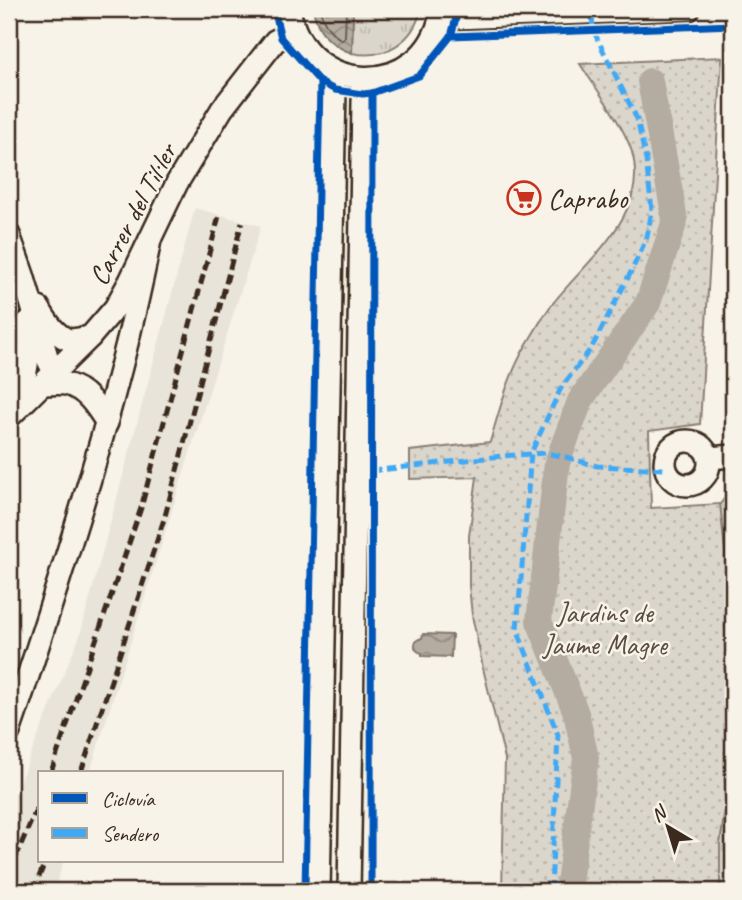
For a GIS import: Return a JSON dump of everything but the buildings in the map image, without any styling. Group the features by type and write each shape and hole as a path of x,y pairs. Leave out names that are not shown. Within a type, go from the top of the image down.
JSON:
{"street":[{"path":"289,9 296,34 310,55 331,70 365,78 389,75 410,64 428,47 440,17 689,9"},
{"name":"Carrer del Til·ler","path":"12,414 90,337 115,308 177,183 222,109 275,41 296,34"},
{"path":"319,891 335,90 331,70"},
{"path":"349,891 365,78"},
{"path":"9,235 48,360 49,378 81,391 96,405 107,423"},
{"path":"9,732 41,640 107,423 150,240"},
{"path":"23,275 47,323 55,331 67,339 90,337"},
{"path":"12,414 24,384 30,343 23,275"},
{"path":"709,458 733,456"}],"shaded area":[{"path":"195,208 261,226 90,771 38,771 38,862 63,862 54,891 9,891 9,807 80,635"}],"green space":[{"path":"353,9 421,9 405,39 386,51 364,54 352,53"},
{"name":"Jardins de Jaume Magre","path":"722,57 700,424 649,431 651,508 720,504 733,626 733,757 720,843 720,891 502,891 505,759 483,668 469,586 469,536 477,477 410,479 410,451 490,442 510,378 528,342 550,307 598,252 624,215 632,196 635,174 632,152 616,119 580,64"},
{"path":"733,488 733,626 720,504"},
{"path":"733,757 733,891 720,891 720,843"}],"water":[{"path":"313,9 353,9 352,53 326,37"},
{"path":"423,634 452,635 451,657 422,656 415,646"}],"waterway":[{"path":"568,891 586,758 576,713 539,621 557,463 580,401 648,303 675,220 650,81"}],"railway":[{"path":"51,771 141,508 219,216"},
{"path":"81,771 165,516 242,222"},
{"path":"9,872 38,806"},
{"path":"33,891 45,862"}],"marked path":[{"path":"551,891 558,735 517,629 531,453 561,388 592,347 632,270 647,237 652,210 646,160 637,119 593,30 592,13"},
{"path":"371,471 546,453 597,466 666,469"}],"cycle path":[{"path":"274,9 281,38 320,82 335,90 363,94 419,76 451,36 456,9"},
{"path":"451,36 733,25"},
{"path":"305,891 320,82"},
{"path":"371,891 372,93"}],"place":[{"name":"Caprabo","path":"524,198"}]}
